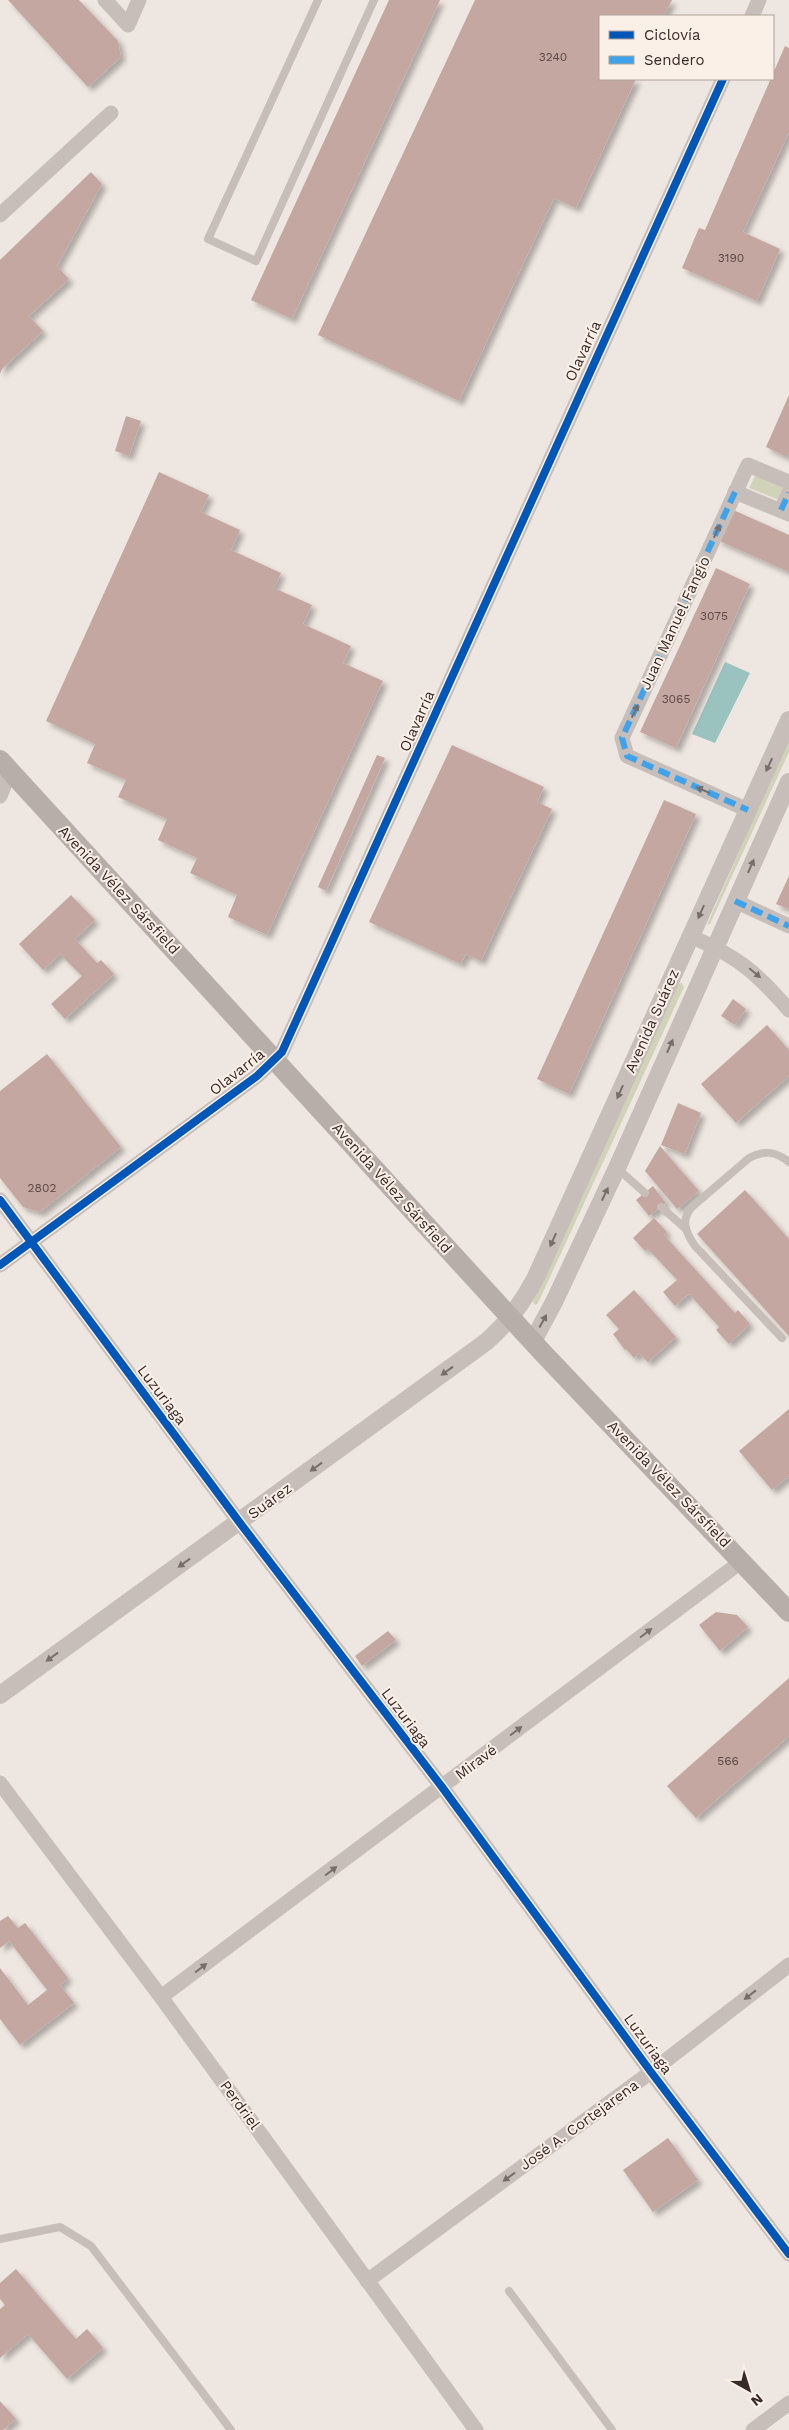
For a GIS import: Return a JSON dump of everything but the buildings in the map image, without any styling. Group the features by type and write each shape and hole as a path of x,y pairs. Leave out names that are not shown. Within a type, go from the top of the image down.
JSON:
{"main road":[{"name":"Avenida Vélez Sársfield","path":"5,766 511,1318 742,1560 789,1612"}],"street":[{"path":"105,0 128,24 139,0"},
{"path":"752,15 759,0"},
{"name":"Olavarría","path":"0,1265 257,1076 275,1060 287,1043 581,388 723,80"},
{"path":"0,215 111,113"},
{"name":"Juan Manuel Fangio","path":"748,810 628,756 622,738 748,465 789,482"},
{"path":"735,492 785,512 789,493"},
{"name":"Avenida Suárez","path":"511,1318 522,1305 535,1279 789,720"},
{"path":"0,796 5,766"},
{"name":"Avenida Suárez","path":"533,1341 554,1302 617,1168 789,782"},
{"path":"735,901 789,926"},
{"path":"690,936 734,957 755,972 789,1010"},
{"name":"Luzuriaga","path":"0,1200 240,1523 442,1787 651,2072 789,2254"},
{"name":"Suárez","path":"0,1695 240,1523 486,1342 511,1318"},
{"name":"Miravé","path":"162,1997 742,1560"},
{"name":"Perdriel","path":"0,1783 162,1997 476,2430"},
{"name":"José A. Cortejarena","path":"367,2281 651,2072 789,1965"},
{"path":"754,2430 789,2403"}],"lane":[{"path":"318,0 208,238 256,261 374,0"},
{"path":"686,1229 686,1216 688,1212 749,1158 765,1152 773,1153 789,1162"},
{"path":"617,1168 645,1193"},
{"path":"661,1207 686,1229 695,1246 782,1338"},
{"path":"0,2240 60,2227 91,2246 231,2430"},
{"path":"509,2291 612,2430"}],"green space":[{"path":"755,476 785,488 779,500 749,488"},
{"path":"789,738 789,752 710,924 707,925"},
{"path":"682,983 684,987 538,1303 535,1305 533,1302 679,984"}],"water":[{"path":"725,662 750,673 715,743 692,734"}],"marked path":[{"path":"735,492 622,738 627,756 748,810"},
{"path":"781,510 789,493"},
{"path":"735,901 789,926"}],"cycle path":[{"path":"0,1265 257,1076 282,1052 723,80"},
{"path":"0,1200 240,1523 442,1787 651,2072 789,2254"}]}
